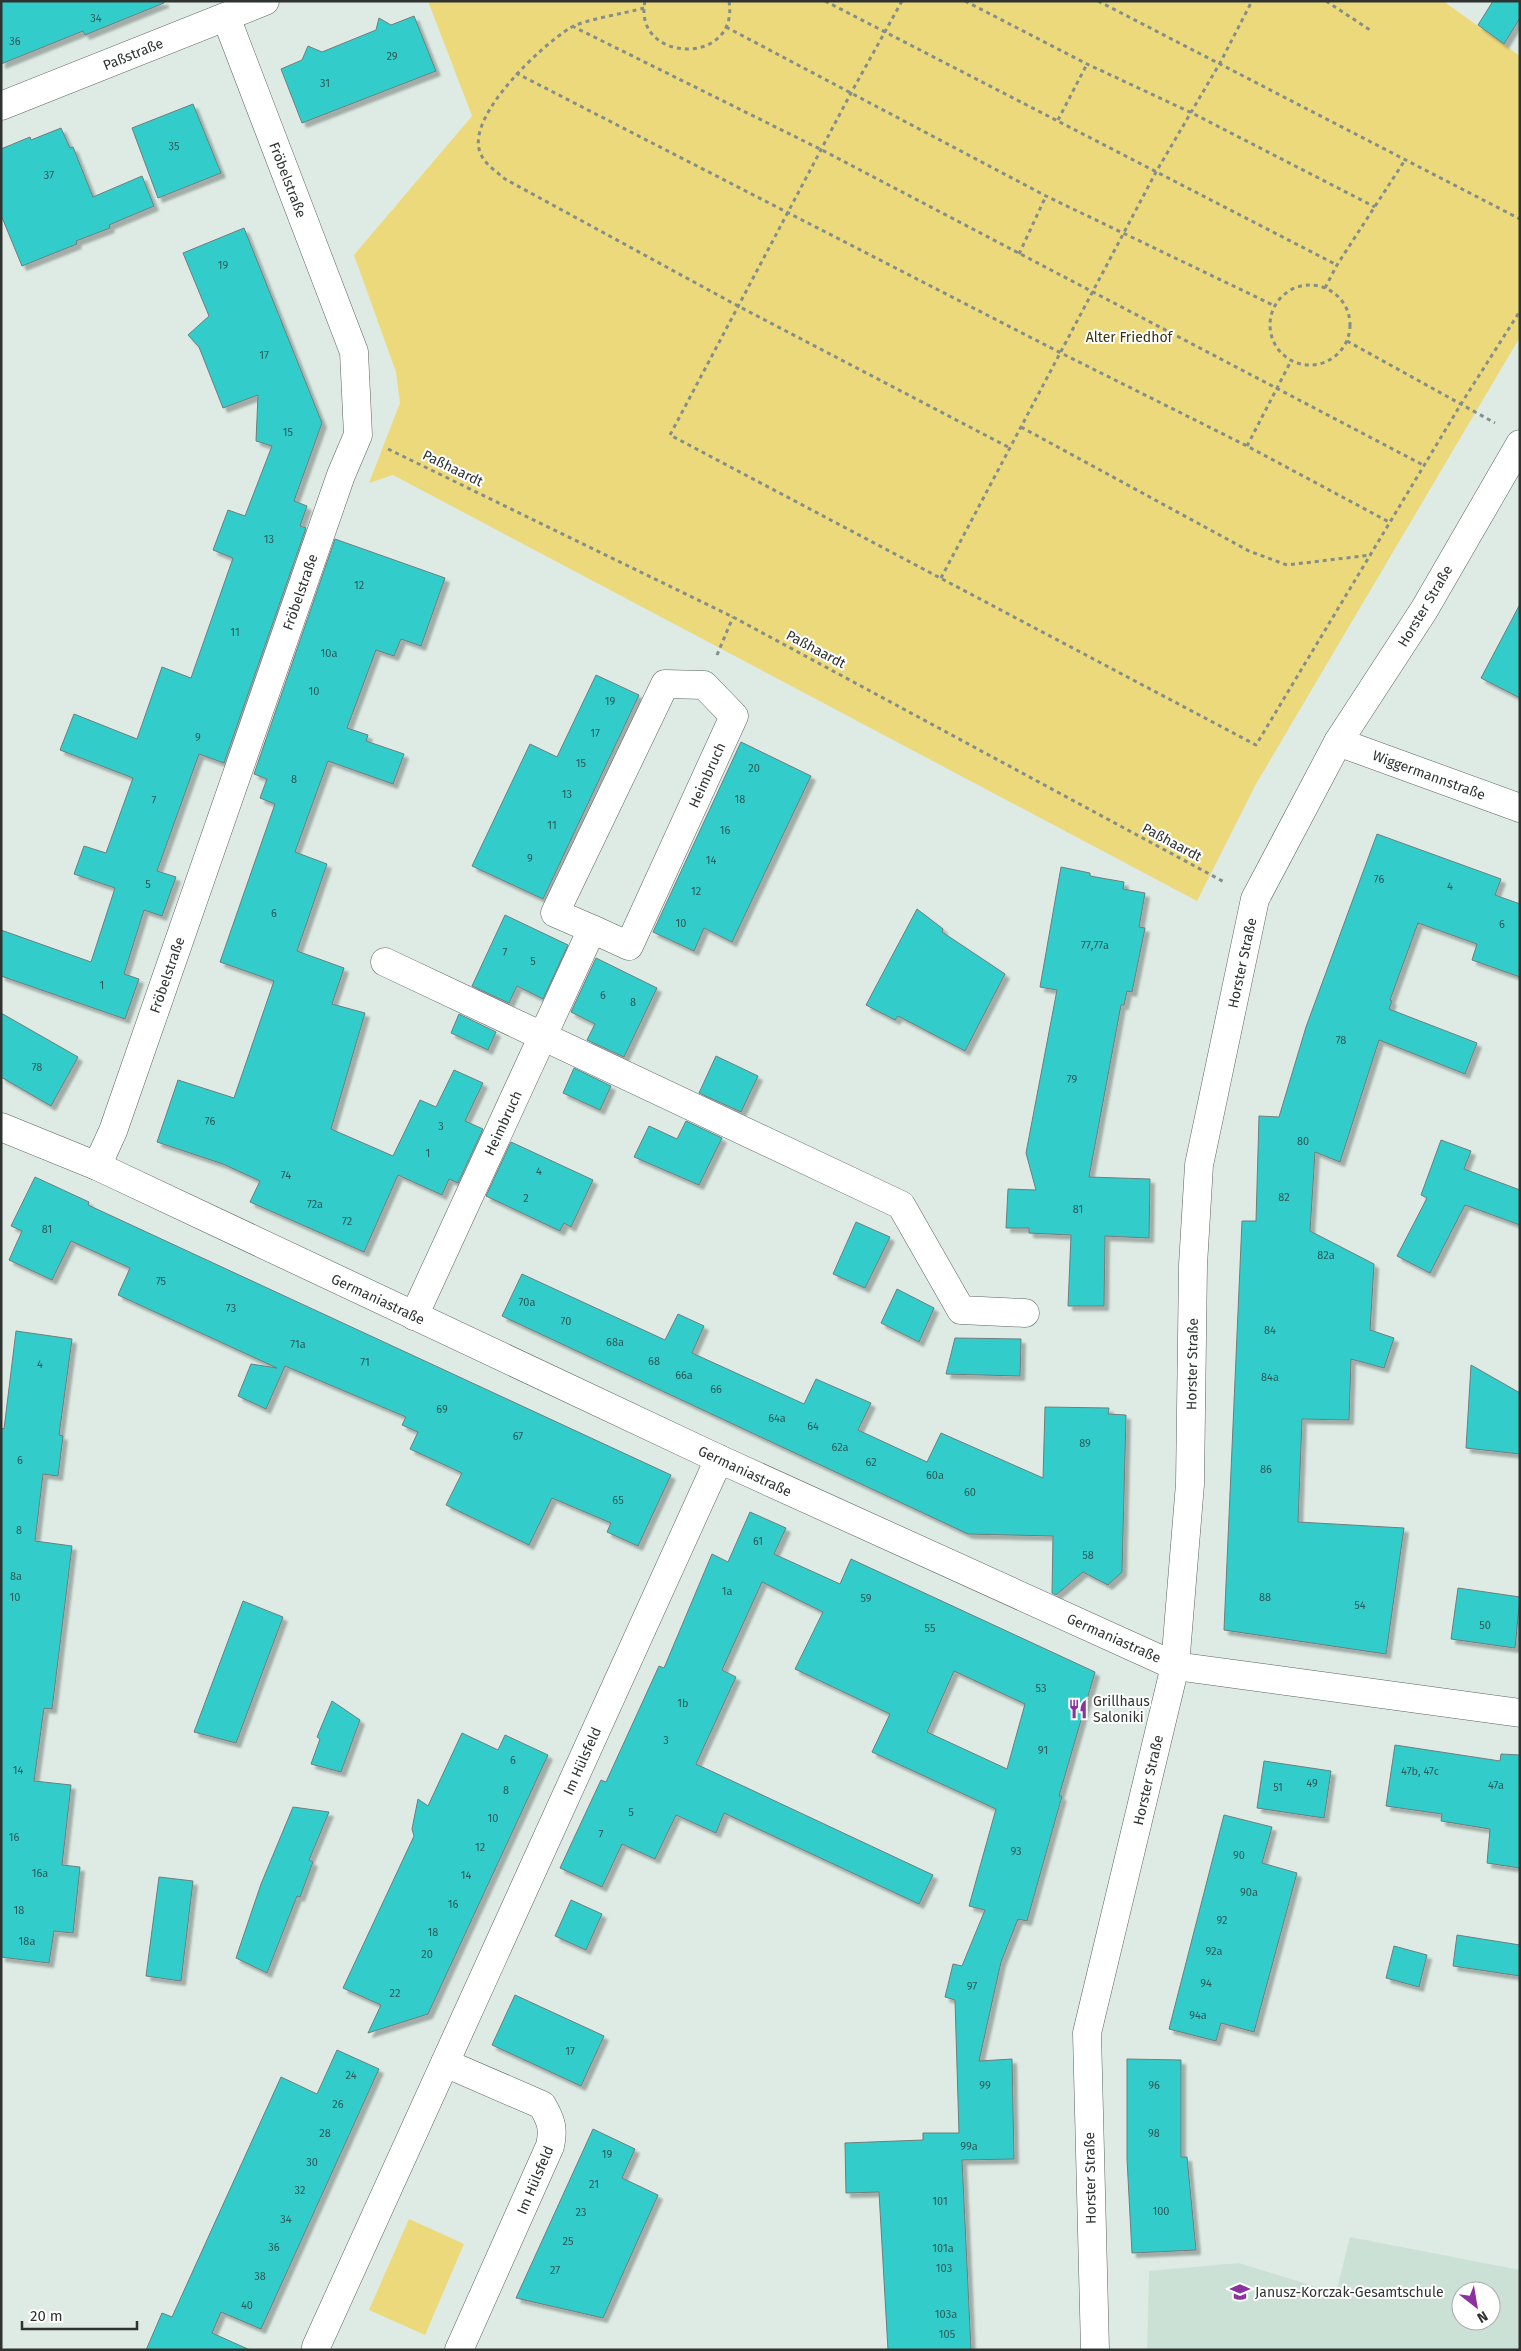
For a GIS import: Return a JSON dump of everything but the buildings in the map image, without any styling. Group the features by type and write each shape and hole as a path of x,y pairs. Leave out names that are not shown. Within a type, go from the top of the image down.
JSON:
{"street":[{"name":"Paßstraße","path":"1,106 265,1"},
{"name":"Fröbelstraße","path":"97,1166 113,1131 341,475 358,435 354,352 226,17"},
{"name":"Horster Straße","path":"1095,2350 1087,2033 1175,1666 1190,1484 1193,1265 1199,1165 1255,899 1338,742 1424,610 1511,436"},
{"name":"Heimbruch","path":"665,684 704,684 734,716 634,937 629,946 592,929 556,913 665,684"},
{"name":"Wiggermannstraße","path":"1338,742 1520,808"},
{"name":"Heimbruch","path":"414,1316 592,929"},
{"path":"385,962 901,1205 962,1310 1025,1313"},
{"name":"Germaniastraße","path":"1,1127 97,1166 719,1459 1175,1666 1520,1713"},
{"name":"Im Hülsfeld","path":"317,2350 316,2347 719,1459"},
{"name":"Im Hülsfeld","path":"445,2063 542,2105 550,2118 554,2130 550,2146 458,2350"}],"path":[{"path":"645,1 644,8 648,27 660,42 678,50 697,50 714,42 726,27 730,9 729,1"},
{"path":"825,1 1337,265"},
{"path":"902,1 851,93 670,435 1256,744 1461,404 1520,311"},
{"path":"965,1 1087,64 1192,113 1375,207"},
{"path":"1098,1 1520,219"},
{"path":"942,578 1156,172 1192,113 1252,1"},
{"path":"1326,1 1370,30"},
{"path":"644,8 572,26 516,73 488,112 479,134 479,150 486,162 505,179 738,306 1010,448"},
{"path":"572,26 822,150 1425,466"},
{"path":"726,27 1046,196 1275,306"},
{"path":"1058,120 1087,64"},
{"path":"516,73 788,214 1247,446 1391,523"},
{"path":"1325,288 1337,265 1406,160"},
{"path":"1019,254 1046,196"},
{"path":"1310,285 1325,288 1338,296 1347,310 1350,325 1347,341 1334,358 1313,366 1291,361 1279,351 1271,337 1270,321 1275,306 1284,295 1296,288 1310,285"},
{"path":"1347,341 1461,404 1511,436"},
{"path":"1247,446 1279,388 1291,361"},
{"path":"1021,427 1248,552 1287,565 1371,555"},
{"name":"Paßhaardt","path":"358,435 733,617 1255,899"},
{"path":"704,684 733,617"}],"shaded area":[{"name":"Janusz-Korczak-Gesamtschule","path":"1350,2237 1520,2270 1520,2350 1147,2350 1149,2271 1239,2263 1336,2293"}],"green space":[{"name":"Alter Friedhof","path":"428,1 1443,1 1520,56 1520,337 1256,784 1197,901 393,475 369,483 400,403 396,372 354,255 472,116"},
{"path":"409,2219 464,2244 425,2335 369,2310"}],"place":[{"name":"Grillhaus Saloniki","path":"1078,1709"},
{"name":"Janusz-Korczak-Gesamtschule","path":"1240,2292"}]}
